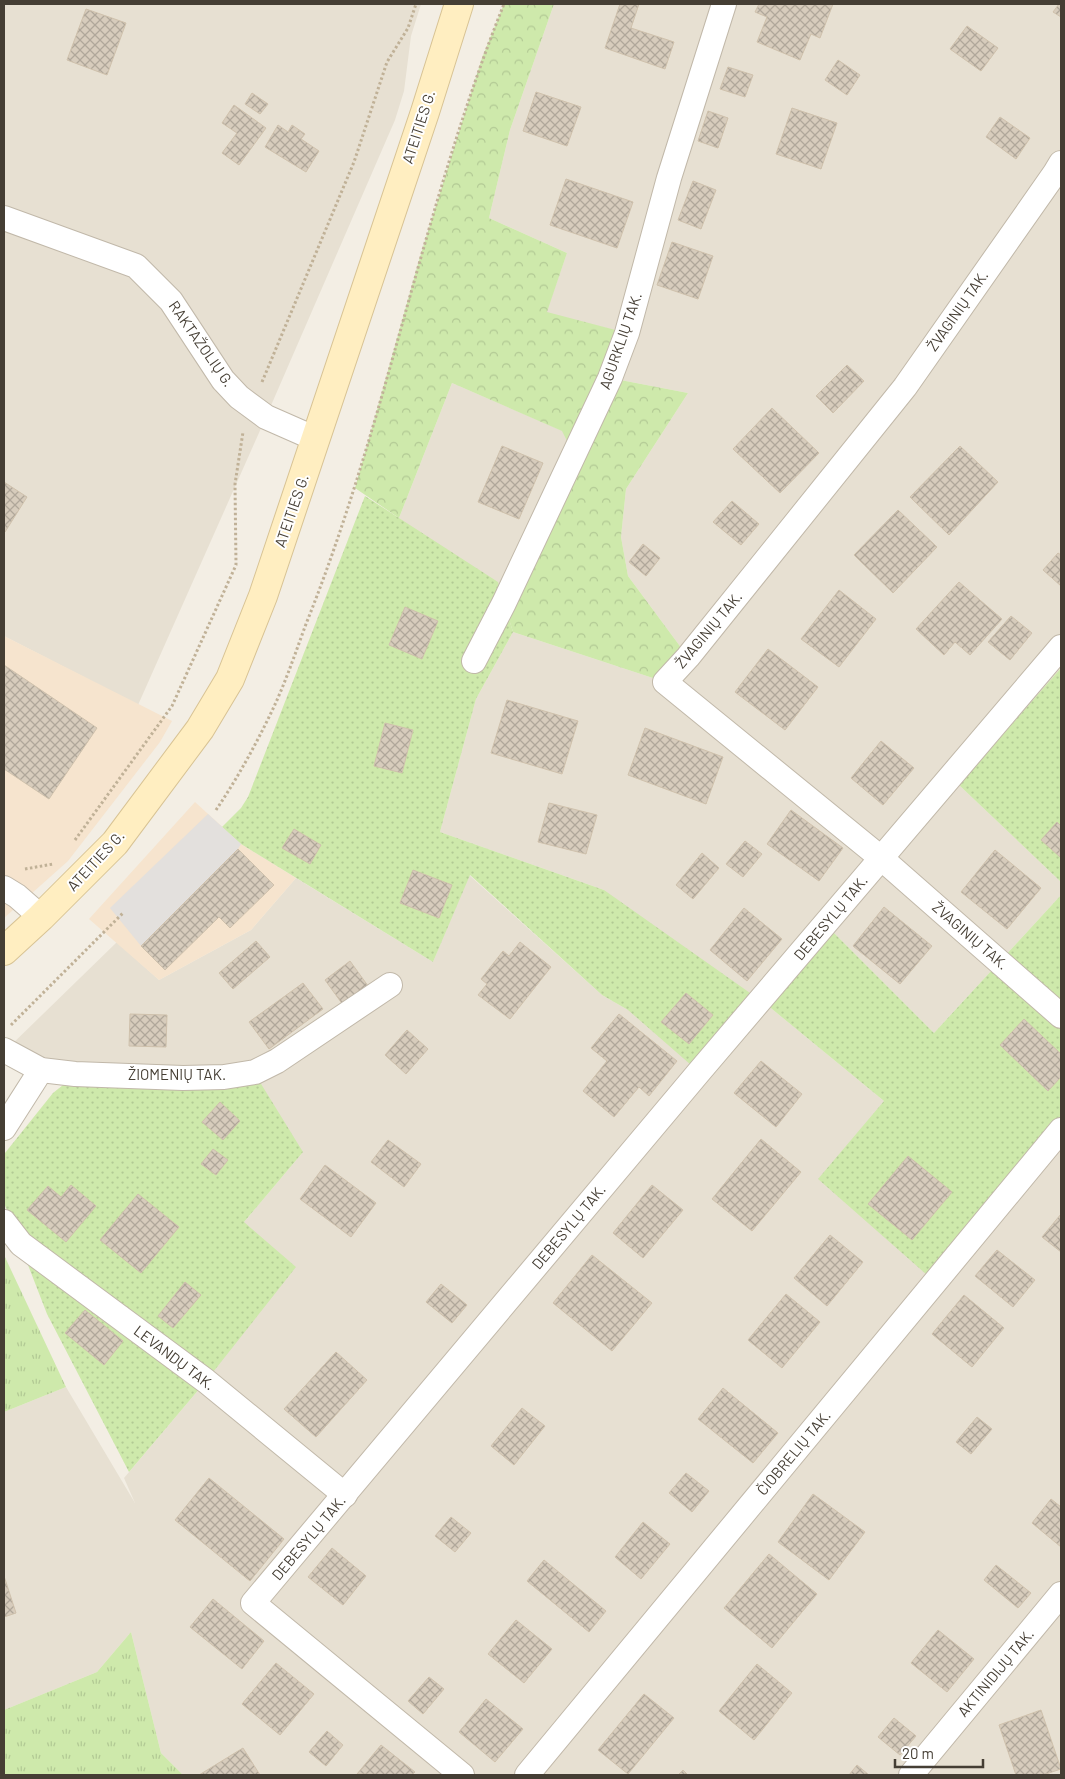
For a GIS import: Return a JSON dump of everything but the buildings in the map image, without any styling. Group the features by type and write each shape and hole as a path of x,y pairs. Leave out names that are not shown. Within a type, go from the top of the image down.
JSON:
{"street":[{"name":"ATEITIES G.","path":"4,951 42,917 115,843 200,729 230,679 263,596 459,4"},
{"name":"AGURKLIŲ TAK.","path":"474,661 504,603 610,378 627,333 669,178 724,4"},
{"name":"ŽVAGINIŲ TAK.","path":"1061,162 1050,181 905,386 688,657 665,682 882,858 1061,1016"},
{"name":"RAKTAŽOLIŲ G.","path":"4,218 136,266 171,301 223,380 239,397 266,417 316,439"},
{"name":"DEBESYLŲ TAK.","path":"462,1775 253,1603 693,1079 1061,646"},
{"path":"11,880 17,896 42,917"},
{"name":"ŽIOMENIŲ TAK.","path":"4,1050 41,1070 75,1074 183,1078 224,1077 255,1072 277,1061 390,985"},
{"path":"4,1128 41,1070"},
{"name":"ČIOBRELIŲ TAK.","path":"527,1775 1061,1130"},
{"name":"LEVANDŲ TAK.","path":"4,1222 20,1244 206,1382 345,1495"},
{"name":"AKTINIDIJŲ TAK.","path":"911,1775 1061,1594"}],"path":[{"path":"72,843 172,706 236,565 235,484 245,423 354,162 387,62 408,28 416,4"},
{"path":"216,810 239,776 272,712 320,590 355,488 420,257 482,58 504,4"},
{"path":"11,880 24,869 59,863"},
{"path":"10,1026 124,912"}],"shaded area":[{"path":"4,4 421,4 411,36 404,91 395,120 138,705 4,636"},
{"path":"554,4 1061,4 1061,668 959,785 1061,882 1061,895 934,1033 825,924 761,1000 884,1101 1061,1130 1061,1775 901,1775 900,1773 898,1775 183,1775 161,1753 131,1632 97,1672 4,1710 4,1412 66,1387 135,1503 124,1478 206,1381 244,1222 303,1152 175,1088 5,1051 117,942 159,980 251,930 296,878 433,962 469,875 602,995 628,1010 604,890 440,832 476,699 513,632 665,682 688,657 628,576 621,537 626,489 688,393 610,378 626,333 546,313 567,253 489,218 510,130"},
{"path":"452,383 563,431 574,455 504,603 399,518"},
{"path":"4,636 172,721 160,742 68,861 4,918"},
{"path":"195,802 241,844 296,878 251,930 159,980 89,919"},
{"path":"208,814 241,844 141,946 110,908"}],"green space":[{"path":"504,4 554,4 510,130 489,218 567,253 547,312 627,333 610,378 688,393 626,489 621,537 628,576 688,657 665,682 513,632 504,603 574,455 562,431 452,383 399,518 355,488 420,257 482,58"},
{"path":"365,496 498,582 513,632 476,699 440,832 604,890 760,1000 825,924 934,1033 1061,895 1061,1130 935,1282 818,1179 884,1101 761,1000 699,1072 628,1010 602,995 470,875 433,962 241,844 222,827 241,808 248,797"},
{"path":"1061,668 1061,882 959,785"},
{"path":"258,1079 303,1152 244,1222 296,1267 206,1381 129,1472 47,1314 4,1203 5,1153 53,1093 68,1081"},
{"path":"4,1255 66,1387 4,1412"},
{"path":"131,1632 161,1753 183,1775 4,1775 4,1710 97,1672"}]}
